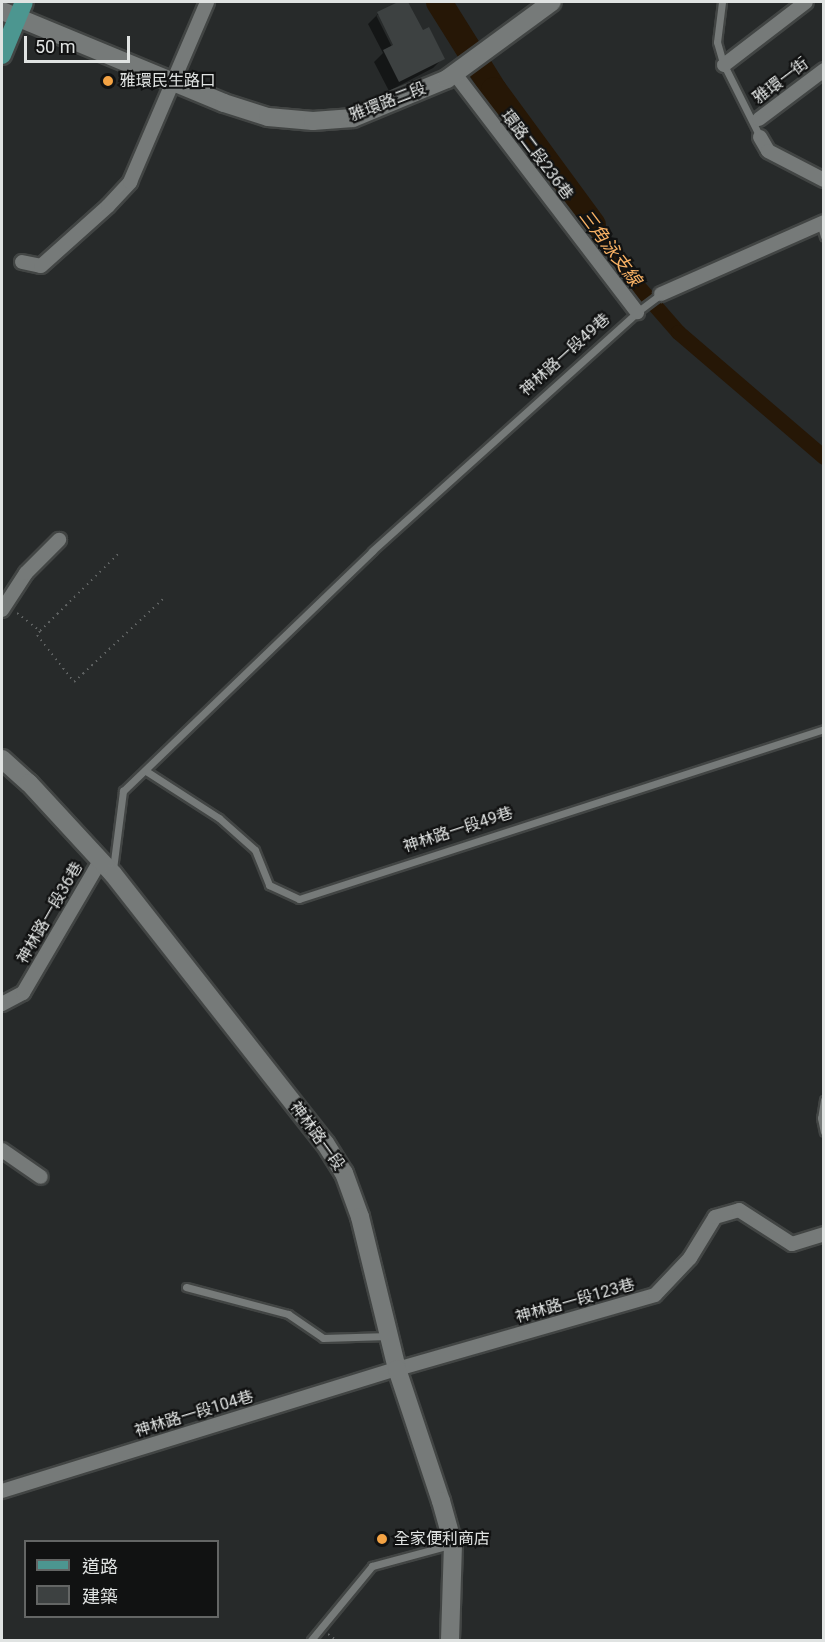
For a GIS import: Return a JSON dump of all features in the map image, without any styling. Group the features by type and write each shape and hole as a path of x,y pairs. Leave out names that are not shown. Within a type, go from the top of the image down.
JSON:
{"main road":[{"path":"2,55 14,10"}],"street":[{"path":"22,262 41,266 108,206 130,182 207,2"},
{"name":"雅環路二段","path":"14,10 173,83 224,103 268,117 313,121 353,118 458,73 552,2"},
{"path":"724,65 806,2"},
{"name":"雅環一街","path":"759,119 824,70"},
{"name":"環路二段236巷","path":"458,73 638,311"},
{"path":"760,137 768,151 824,180"},
{"path":"661,294 822,227"},
{"path":"4,606 26,573 58,540"},
{"name":"神林路一段","path":"2,759 29,783 106,868 325,1143 344,1173 360,1217 397,1369 453,1544 450,1641"},
{"name":"神林路一段36巷","path":"2,1004 23,993 106,868"},
{"path":"2,1150 41,1177"},
{"name":"神林路一段123巷","path":"397,1369 655,1295 690,1258 715,1217 739,1210 792,1244 824,1234"},
{"name":"神林路一段104巷","path":"2,1491 397,1369"}],"lane":[{"path":"722,2 717,42 724,65 760,137"},
{"name":"神林路一段49巷","path":"106,868 123,791 372,551 638,311 661,294"},
{"name":"神林路一段49巷","path":"146,771 219,818 255,850 269,885 299,899 824,729"},
{"path":"824,1100 822,1118 824,1132"},
{"path":"186,1287 288,1314 323,1338 389,1336"},
{"path":"311,1641 372,1566 453,1544"}],"path":[{"path":"120,552 37,635 74,682 163,599"},
{"path":"4,606 40,632"}],"building":[{"path":"398,2 408,2 423,30 429,27 445,59 399,82 383,50 393,45 377,12"}],"waterway":[{"name":"三角泳支線","path":"439,2 494,90 593,225"},
{"name":"三角泳支線","path":"593,225 623,269 678,332 824,457"}],"place":[{"name":"雅環民生路口","path":"108,81"},
{"name":"全家便利商店","path":"382,1539"}]}
